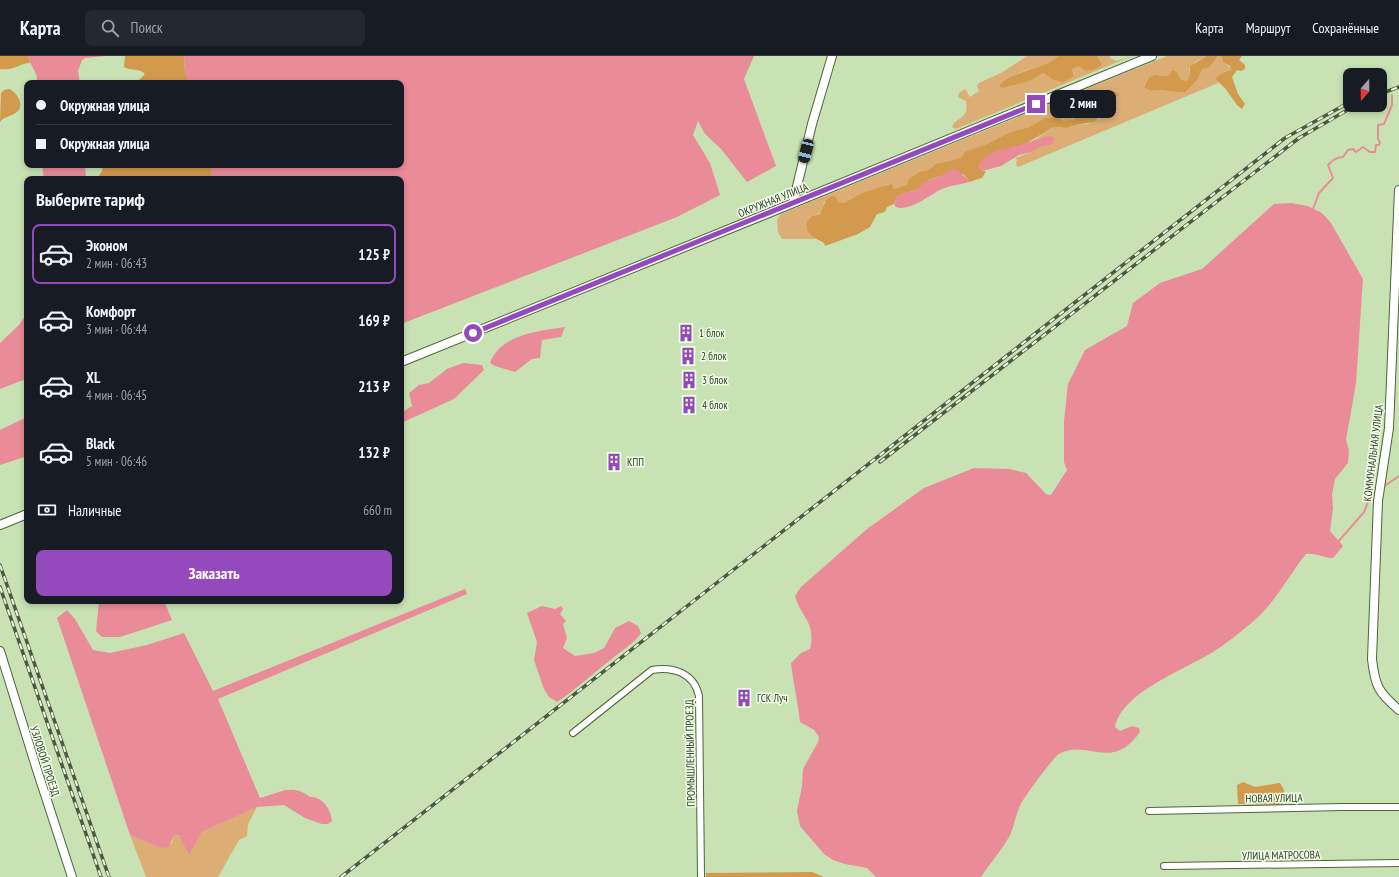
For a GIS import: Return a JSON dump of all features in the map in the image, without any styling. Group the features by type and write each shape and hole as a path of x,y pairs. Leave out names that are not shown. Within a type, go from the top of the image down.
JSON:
{"main road":[{"path":"793,203 812,124 832,56"},
{"name":"ОКРУЖНАЯ УЛИЦА","path":"404,361 1152,56"},
{"name":"КОММУНАЛЬНАЯ УЛИЦА","path":"1399,190 1389,428 1378,501 1372,659 1375,681 1378,687 1399,710"},
{"path":"0,525 24,515"},
{"name":"УЗЛОВОЙ ПРОЕЗД","path":"0,651 34,763 72,877"}],"street":[{"name":"ПРОМЫШЛЕННЫЙ ПРОЕЗД","path":"573,733 652,670 665,667 682,673 693,680 699,696 701,877"},
{"name":"НОВАЯ УЛИЦА","path":"1149,811 1343,806 1399,807"},
{"name":"УЛИЦА МАТРОСОВА","path":"1164,866 1399,863"}],"shaded area":[{"path":"0,56 28,56 30,63 10,69 0,69"},
{"path":"28,56 105,56 85,58 82,60 78,71 80,80 37,80"},
{"path":"125,56 184,56 185,73 188,80 139,80 145,74 143,72 124,67"},
{"path":"184,56 754,56 744,79 776,166 747,182 721,149 705,134 698,121 693,135 710,163 720,195 677,217 404,323 404,176 212,176 211,168 404,168 404,80 188,80 185,73"},
{"path":"1027,56 1059,56 1047,64 1024,71 1001,83 999,86 1000,87 1030,81 1043,73 1063,81 1070,78 1074,74 1072,69 1076,66 1089,70 1094,68 1101,62 1097,56 1111,56 1110,58 1116,61 1132,56 956,129 952,127 954,123 964,114 967,107 966,101 958,97 959,93 965,89 970,97 979,91 977,86 979,83 1001,73"},
{"path":"1059,56 1097,56 1102,64 1098,68 1086,71 1078,66 1072,69 1074,76 1063,82 1054,80 1043,73 1030,81 1002,88 999,86 1013,76 1048,63"},
{"path":"1167,56 1207,56 1195,62 1189,68 1189,78 1186,81 1181,79 1175,70 1168,76 1155,75 1149,77 1144,86 1151,91 1159,90 1185,93 1198,79 1202,69 1218,56 1223,56 1223,62 1231,68 1230,72 1219,75 1217,81 1218,83 1018,167 1016,165 1017,160 1015,158 1046,145 1050,136 1037,138 1054,127 1067,128 1075,125 1088,124 1099,119 1118,97 1088,104 1075,119 1064,121 1053,117 1045,118 1029,127 1010,132 987,144 966,151 960,158 936,164 928,170 919,172 913,176 907,186 894,189 888,184 881,188 862,193 844,203 824,202 822,212 812,216 806,227 815,239 782,239 778,232 777,220 781,214"},
{"path":"1207,56 1218,56 1209,67 1202,69 1198,79 1185,93 1159,90 1151,91 1144,87 1149,77 1155,75 1168,76 1173,70 1176,71 1181,79 1186,81 1189,78 1190,66"},
{"path":"1222,56 1242,56 1239,60 1245,65 1245,69 1241,71 1237,70 1232,77 1238,94 1245,104 1242,109 1237,105 1225,88 1215,79 1219,75 1231,70 1230,66 1223,62"},
{"path":"9,89 15,93 19,99 20,106 17,112 0,122 1,93 4,90"},
{"path":"1113,91 1118,94 1115,102 1094,122 1067,128 1054,127 1025,144 993,153 979,165 982,171 986,171 982,178 969,182 963,174 944,175 929,180 918,189 897,196 894,204 887,207 885,212 877,214 870,227 858,234 825,246 824,243 811,235 807,230 807,222 812,216 820,214 826,200 832,196 835,196 838,202 844,203 862,193 891,184 894,189 907,185 909,179 919,172 928,170 936,164 960,158 966,151 987,144 1010,132 1029,127 1045,118 1056,117 1064,121 1075,119 1083,106 1099,103 1106,95"},
{"path":"1050,136 1055,138 1053,144 1019,155 1001,166 982,171 979,168 981,162 990,154 1039,138"},
{"path":"42,168 85,168 86,176 44,176"},
{"path":"102,168 211,168 212,176 99,176"},
{"path":"954,168 969,180 969,182 945,188 907,207 896,207 894,204 897,196 918,189 924,182 939,177"},
{"path":"1291,203 1308,206 1322,213 1331,223 1363,279 1356,383 1346,440 1349,450 1348,463 1335,479 1332,494 1333,508 1330,531 1343,546 1333,558 1306,554 1270,604 1259,616 1222,646 1160,680 1144,690 1131,701 1121,714 1115,727 1120,731 1132,726 1139,728 1140,732 1129,744 1119,750 1109,753 1069,750 1059,754 1044,770 1021,803 1009,837 981,877 876,877 867,868 845,864 833,860 824,854 800,826 797,811 802,786 803,769 818,742 819,737 814,730 800,722 791,663 801,653 810,649 810,626 795,596 801,587 867,529 924,488 974,468 1009,469 1026,473 1046,494 1051,495 1067,470 1064,462 1064,421 1068,384 1085,350 1127,326 1133,303 1160,283 1202,269 1274,204"},
{"path":"24,318 24,380 0,389 0,343 19,325"},
{"path":"565,327 561,337 542,340 540,358 532,359 515,372 490,363 495,353 512,340 544,330"},
{"path":"463,363 482,365 484,370 454,399 404,422 404,411 412,406 409,393 419,385 429,383 447,369"},
{"path":"24,418 24,457 0,465 0,430"},
{"path":"465,589 467,594 218,699 260,798 285,790 297,791 310,797 314,797 322,801 328,808 332,821 328,824 322,824 305,818 284,805 257,807 202,832 189,855 179,835 174,836 168,848 158,847 130,835 57,618 67,610 75,619 93,650 110,653 147,645 184,633 213,691"},
{"path":"99,604 165,604 172,620 120,637 102,637 96,631"},
{"path":"542,606 555,609 561,606 563,609 560,614 566,621 563,624 567,638 563,648 575,656 594,653 604,648 615,628 629,621 638,626 641,633 632,643 572,692 557,702 549,697 544,689 534,660 537,642 527,613"},
{"path":"1243,782 1255,787 1280,783 1284,790 1285,802 1280,805 1238,804 1237,785"},
{"path":"257,807 248,824 247,836 239,840 218,877 146,877 130,835 158,847 172,843 174,836 180,835 189,854 202,832"},
{"path":"812,872 824,877 706,877 706,873"}],"waterway":[{"path":"1313,209 1319,193 1333,178 1328,165 1331,162 1336,158 1343,157 1348,150 1353,149 1356,152 1363,147 1370,152 1375,152 1376,145 1379,145 1380,142 1378,139 1378,125 1384,124 1392,105 1392,95"},
{"path":"1383,487 1399,476"},
{"path":"1337,543 1364,512 1371,495 1377,491"}],"railway":[{"path":"1387,91 1399,87"},
{"path":"341,877 1285,138 1343,106"},
{"path":"880,462 1299,138 1344,112"},
{"path":"0,565 109,877"},
{"path":"0,587 101,877"}],"place":[{"name":"1 блок","path":"686,333"},
{"name":"2 блок","path":"688,356"},
{"name":"3 блок","path":"689,380"},
{"name":"4 блок","path":"689,405"},
{"name":"КПП","path":"614,462"},
{"name":"ГСК Луч","path":"744,698"}],"route":[{"path":"473,333 1036,104"}]}
